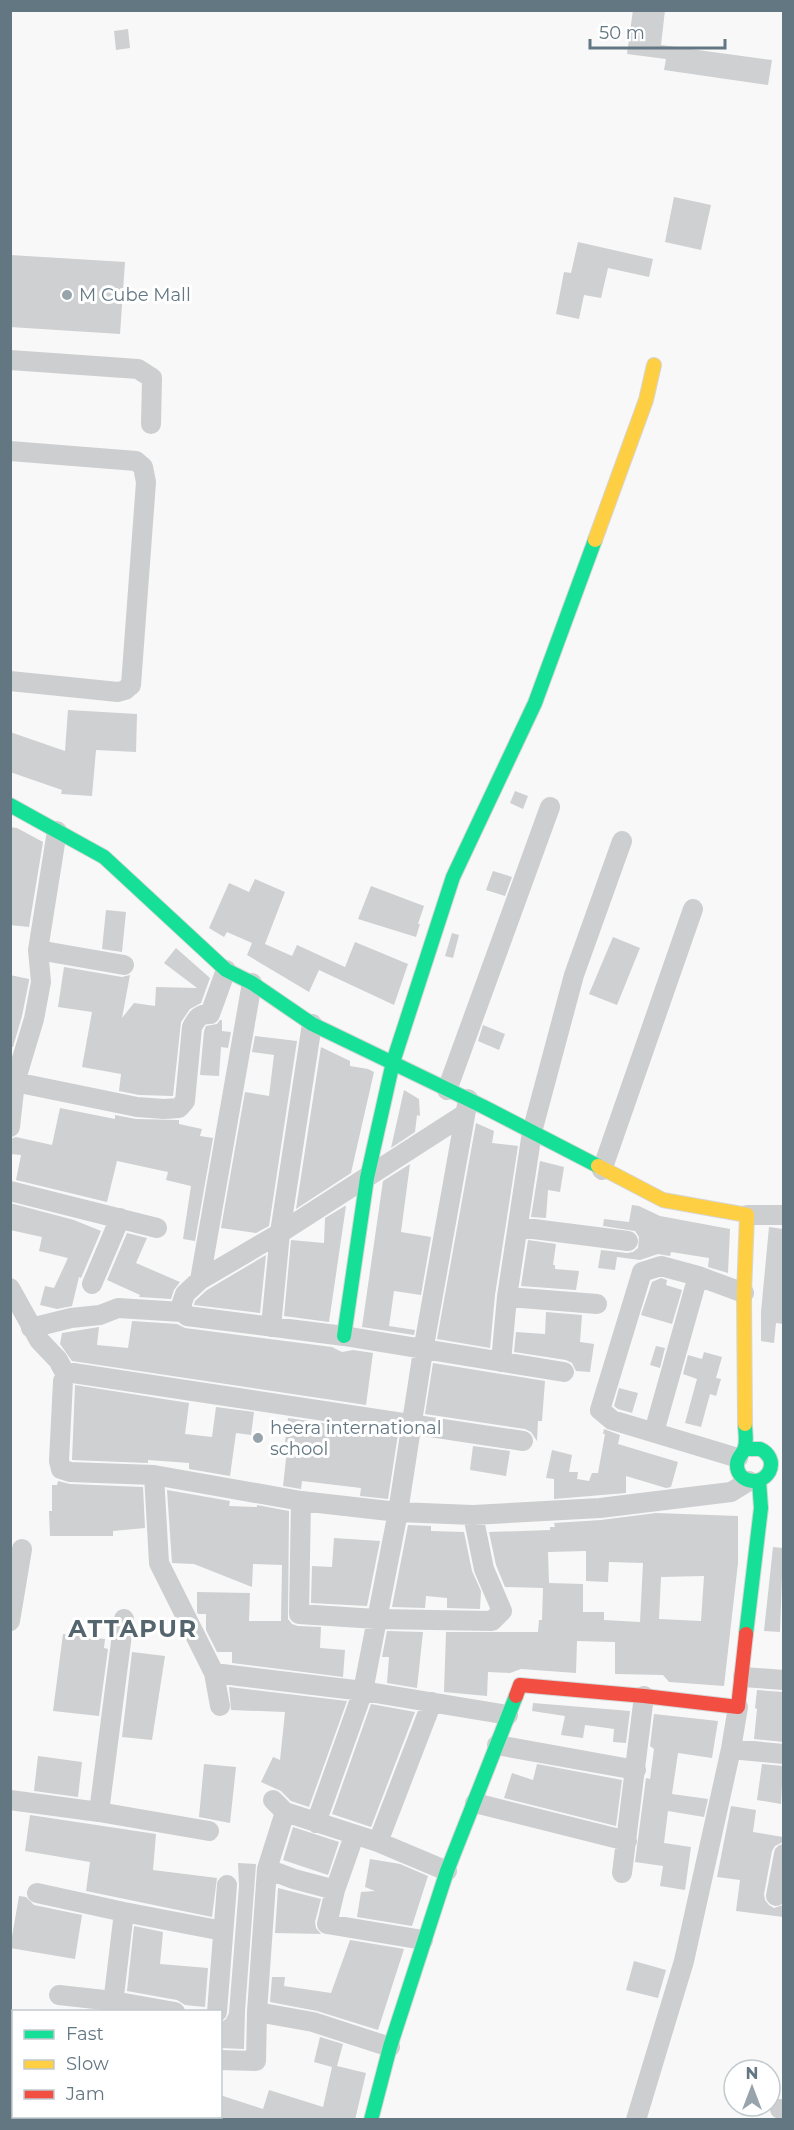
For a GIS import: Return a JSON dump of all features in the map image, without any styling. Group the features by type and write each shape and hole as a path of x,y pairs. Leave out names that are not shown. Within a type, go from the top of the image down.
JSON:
{"street":[{"path":"10,360 138,369 152,378 151,424"},
{"path":"344,1336 367,1178 393,1062 453,877 534,703 646,400 654,365"},
{"path":"10,452 136,461 143,467 146,482 131,685 118,692 10,681"},
{"path":"10,805 104,857 226,970 252,983 312,1024 447,1090 466,1106 532,1132 663,1200 747,1215 783,1215"},
{"path":"447,1090 550,807"},
{"path":"10,1126 13,1082 33,1019 41,982 38,950 57,831"},
{"path":"501,1362 507,1297 532,1132 574,975 622,841"},
{"path":"602,1170 693,909"},
{"path":"38,950 124,965"},
{"path":"13,1082 136,1107 179,1108 185,1101 192,1027 197,1017 210,1014 226,970"},
{"path":"200,1280 252,983"},
{"path":"271,1327 280,1233 312,1024"},
{"path":"182,1312 185,1294 200,1280 367,1178 466,1106"},
{"path":"315,1823 363,1691 398,1512 423,1351 466,1106"},
{"path":"10,1191 157,1228"},
{"path":"747,1215 742,1453 737,1469 744,1479 765,1476"},
{"path":"92,1284 120,1218"},
{"path":"518,1227 628,1241"},
{"path":"636,2120 684,1961 731,1749 743,1677 765,1476 772,1462 767,1452 757,1447 742,1453 612,1420 600,1410 642,1272 661,1266 698,1276 744,1293"},
{"path":"654,1431 698,1276"},
{"path":"10,1288 39,1340 58,1360 66,1375"},
{"path":"507,1297 597,1304"},
{"path":"32,1328 71,1318 100,1315 118,1308 182,1312 187,1316 344,1336 423,1351 564,1372"},
{"path":"66,1375 73,1373 523,1440"},
{"path":"66,1375 63,1382 59,1461 61,1469 70,1472 154,1475 301,1501 398,1512 473,1515 600,1508 731,1492 765,1476"},
{"path":"154,1475 159,1563 214,1673 220,1706"},
{"path":"301,1501 299,1614 376,1619 492,1621 502,1611 484,1569 473,1515"},
{"path":"10,1621 22,1549"},
{"path":"99,1812 124,1619"},
{"path":"214,1673 363,1691 508,1715"},
{"path":"743,1677 783,1680"},
{"path":"371,2120 390,2047 423,1940 447,1870 520,1685 738,1707"},
{"path":"622,1873 644,1696"},
{"path":"378,1842 432,1702"},
{"path":"496,1745 636,1770"},
{"path":"731,1749 783,1754"},
{"path":"10,1800 99,1812 209,1831"},
{"path":"475,1803 627,1840"},
{"path":"222,2060 256,2061 256,2012 267,1869 279,1806 315,1823 378,1842 447,1870"},
{"path":"354,1836 335,1890 327,1924 423,1940"},
{"path":"776,1896 783,1854"},
{"path":"267,1869 335,1890"},
{"path":"217,2010 227,1885"},
{"path":"37,1893 224,1931"},
{"path":"112,2006 124,1912"},
{"path":"59,1995 112,2006 154,2010"},
{"path":"256,2012 313,2022 390,2047"}],"building":[{"path":"633,10 665,10 661,45 772,60 768,85 664,70 666,59 627,54"},
{"path":"128,29 130,48 116,50 114,31"},
{"path":"674,197 711,205 701,250 665,242"},
{"path":"578,242 653,259 649,277 608,268 601,298 584,295 579,319 556,314 564,272 571,273"},
{"name":"M Cube Mall","path":"10,255 125,262 120,334 10,327"},
{"path":"68,710 137,714 136,752 96,750 92,796 61,794 62,790 10,772 10,732 65,751"},
{"path":"515,791 528,796 523,809 510,803"},
{"path":"10,827 17,828 43,842 29,927 10,925"},
{"path":"493,871 512,877 505,896 486,890"},
{"path":"255,879 285,892 265,944 292,956 297,945 345,967 355,942 408,964 394,1005 319,970 309,992 247,955 252,943 227,932 224,937 209,928 229,883 249,892"},
{"path":"371,886 424,906 416,937 358,919"},
{"path":"106,910 126,912 122,952 102,949"},
{"path":"452,933 459,935 453,958 445,956"},
{"path":"613,937 640,948 617,1005 589,994"},
{"path":"176,948 210,978 201,1003 190,1009 181,1022 173,1096 139,1095 119,1091 121,1074 82,1067 92,1012 58,1007 64,967 122,977 130,975 122,1018 134,1003 155,1006 156,987 197,988 164,963"},
{"path":"10,975 29,979 13,1047 10,1047"},
{"path":"222,1020 222,1031 231,1032 228,1048 221,1047 219,1076 200,1075 204,1031 206,1026 217,1024"},
{"path":"483,1025 505,1034 499,1050 478,1041"},
{"path":"255,1036 297,1041 269,1226 256,1233 221,1228 245,1092 269,1096 274,1055 252,1052"},
{"path":"321,1047 350,1061 350,1066 374,1072 351,1173 296,1209"},
{"path":"404,1090 419,1099 420,1116 417,1115 415,1132 391,1148"},
{"path":"60,1108 115,1119 115,1115 136,1119 179,1120 179,1124 202,1129 200,1136 213,1138 195,1241 183,1239 191,1186 166,1180 168,1172 117,1161 107,1202 16,1180 21,1155 10,1154 10,1139 16,1137 52,1145"},
{"path":"476,1123 494,1131 492,1143 518,1146 495,1295 490,1348 437,1339"},
{"path":"540,1161 564,1167 560,1192 548,1190 546,1218 531,1217"},
{"path":"410,1164 401,1232 431,1237 421,1295 394,1291 389,1326 415,1330 414,1335 362,1327 383,1181"},
{"path":"10,1203 74,1220 101,1231 81,1278 79,1277 72,1306 57,1309 40,1305 45,1286 54,1288 68,1258 39,1251 42,1237 10,1230"},
{"path":"632,1205 660,1216 730,1229 728,1273 708,1267 709,1258 671,1252 670,1256 658,1254 640,1260 617,1257 615,1270 598,1268 601,1250 627,1253 638,1248 639,1237 635,1231 603,1226 604,1219 629,1222"},
{"path":"345,1206 329,1322 284,1316 291,1240 324,1243 325,1218"},
{"path":"769,1227 783,1229 783,1324 776,1323 774,1343 761,1341 761,1312"},
{"path":"127,1233 147,1238 136,1263 180,1282 171,1299 139,1297 140,1295 107,1280"},
{"path":"528,1240 556,1244 553,1265 555,1269 579,1271 576,1290 521,1286"},
{"path":"266,1255 260,1313 194,1305 195,1301 207,1290"},
{"path":"661,1278 667,1280 666,1285 682,1290 672,1324 641,1315 652,1282"},
{"path":"546,1312 582,1315 580,1342 594,1344 590,1372 576,1371 572,1363 566,1360 514,1352 516,1332 545,1334"},
{"path":"132,1321 177,1324 185,1328 332,1347 342,1352 353,1350 373,1353 366,1405 72,1361 60,1344 62,1333 99,1327 97,1345 128,1348"},
{"path":"656,1346 665,1348 660,1368 650,1365"},
{"path":"704,1352 722,1357 716,1378 721,1379 716,1396 710,1394 701,1427 685,1423 697,1379 683,1374 688,1355 702,1359"},
{"path":"433,1363 545,1381 542,1421 538,1421 537,1441 531,1432 525,1429 425,1414"},
{"path":"75,1385 189,1403 185,1434 212,1437 216,1407 254,1412 251,1435 236,1433 230,1476 189,1469 189,1463 148,1460 148,1463 72,1460"},
{"path":"619,1388 638,1393 632,1413 614,1406"},
{"path":"288,1418 398,1434 388,1499 360,1496 361,1488 302,1481 301,1489 283,1486"},
{"path":"604,1429 620,1435 618,1444 678,1462 671,1487 666,1488 626,1476 626,1493 554,1499 554,1479 546,1478 552,1450 572,1455 569,1472 578,1472 577,1479 589,1481 592,1473 598,1473"},
{"path":"473,1446 510,1451 506,1476 470,1470"},
{"path":"58,1481 70,1484 143,1487 145,1528 113,1531 113,1536 50,1536 49,1511 52,1511 52,1485 57,1485"},
{"path":"167,1490 230,1501 229,1506 257,1507 257,1505 289,1511 288,1619 292,1624 298,1626 321,1627 320,1648 345,1650 343,1677 232,1663 232,1652 217,1652 206,1630 206,1614 197,1612 197,1592 250,1593 249,1621 281,1621 282,1565 253,1564 252,1587 194,1564 172,1563"},
{"path":"656,1513 738,1516 738,1563 724,1686 669,1682 663,1675 615,1674 615,1642 577,1641 576,1673 521,1669 510,1673 488,1672 487,1696 444,1692 446,1632 538,1632 539,1620 542,1620 543,1588 505,1587 496,1565 489,1532 550,1530 550,1527 555,1527 554,1523","holes":["586,1551 586,1581 608,1582 609,1562 643,1563 640,1622 604,1620 604,1612 583,1612 583,1584 549,1583 548,1552","704,1576 701,1621 659,1619 661,1577"]},
{"path":"408,1525 431,1526 431,1531 464,1532 472,1571 481,1591 480,1609 447,1608 447,1598 426,1596 425,1608 392,1607"},
{"path":"334,1538 380,1541 367,1606 311,1603 312,1566 332,1567"},
{"path":"773,1547 783,1548 780,1632 764,1631"},
{"path":"387,1631 423,1632 417,1688 387,1683 389,1657 382,1657"},
{"path":"63,1634 105,1639 104,1648 108,1649 99,1716 53,1711"},
{"path":"132,1652 165,1656 152,1740 122,1737"},
{"path":"229,1687 347,1701 309,1807 291,1801 281,1791 261,1782 273,1757 280,1760 285,1712 231,1710"},
{"path":"757,1690 783,1692 783,1742 754,1739"},
{"path":"533,1703 630,1711 626,1743 613,1742 614,1729 585,1725 583,1738 561,1735 565,1716 532,1711"},
{"path":"371,1704 415,1712 371,1827 332,1814"},
{"path":"654,1714 718,1721 712,1758 678,1753 672,1794 708,1799 704,1817 668,1811 664,1843 691,1847 685,1890 660,1886 663,1866 635,1862 646,1778 650,1779 654,1749 650,1746"},
{"path":"38,1756 82,1762 78,1797 34,1791"},
{"path":"204,1764 236,1767 230,1823 199,1817"},
{"path":"537,1764 622,1780 616,1826 504,1798 512,1773 533,1780"},
{"path":"762,1764 783,1766 781,1804 757,1800"},
{"path":"731,1806 756,1810 753,1832 783,1837 783,1842 775,1846 772,1851 764,1894 765,1900 774,1908 783,1905 783,1917 736,1911 740,1880 717,1877"},
{"path":"30,1815 156,1834 153,1870 217,1878 212,1917 86,1891 90,1862 25,1851"},
{"path":"293,1827 339,1842 328,1875 283,1860"},
{"path":"370,1859 400,1864 428,1876 412,1926 357,1917 361,1892 375,1891 365,1887"},
{"path":"238,1863 256,1864 244,2049 222,2048 222,2022 229,2013 239,1886"},
{"path":"278,1888 321,1899 315,1922 321,1934 275,1933"},
{"path":"19,1896 26,1897 34,1905 82,1915 75,1959 10,1948"},
{"path":"134,1926 163,1932 160,1964 208,1968 205,2007 185,2005 177,2000 127,1991"},
{"path":"350,1940 404,1949 378,2030 317,2011 270,2002 272,1977 285,1977 284,1986 331,1993"},
{"path":"634,1961 666,1970 658,1998 626,1990"},
{"path":"320,2037 343,2044 337,2066 366,2073 355,2120 220,2120 222,2118 222,2096 263,2109 269,2090 323,2107 332,2067 314,2062"}],"traffic: fast":[{"path":"344,1336 367,1178 393,1062 453,877 535,703 595,540"},
{"path":"10,805 104,857 226,970 252,983 312,1024 484,1107 598,1166"},
{"path":"745,1424 746,1444 737,1462 738,1470 744,1478 760,1480 769,1472 771,1461 768,1455 760,1449 745,1449"},
{"path":"746,1634 761,1508 759,1481"},
{"path":"371,2120 390,2047 447,1871 516,1696"}],"traffic: slow":[{"path":"595,540 646,400 654,365"},
{"path":"598,1166 663,1200 747,1215 744,1293 745,1424"}],"traffic: jam":[{"path":"516,1696 520,1685 738,1707 746,1634"}],"place":[{"name":"M Cube Mall","path":"67,295"},
{"name":"heera international school","path":"258,1438"}],"district":[{"name":"ATTAPUR","path":"133,1629"}]}
